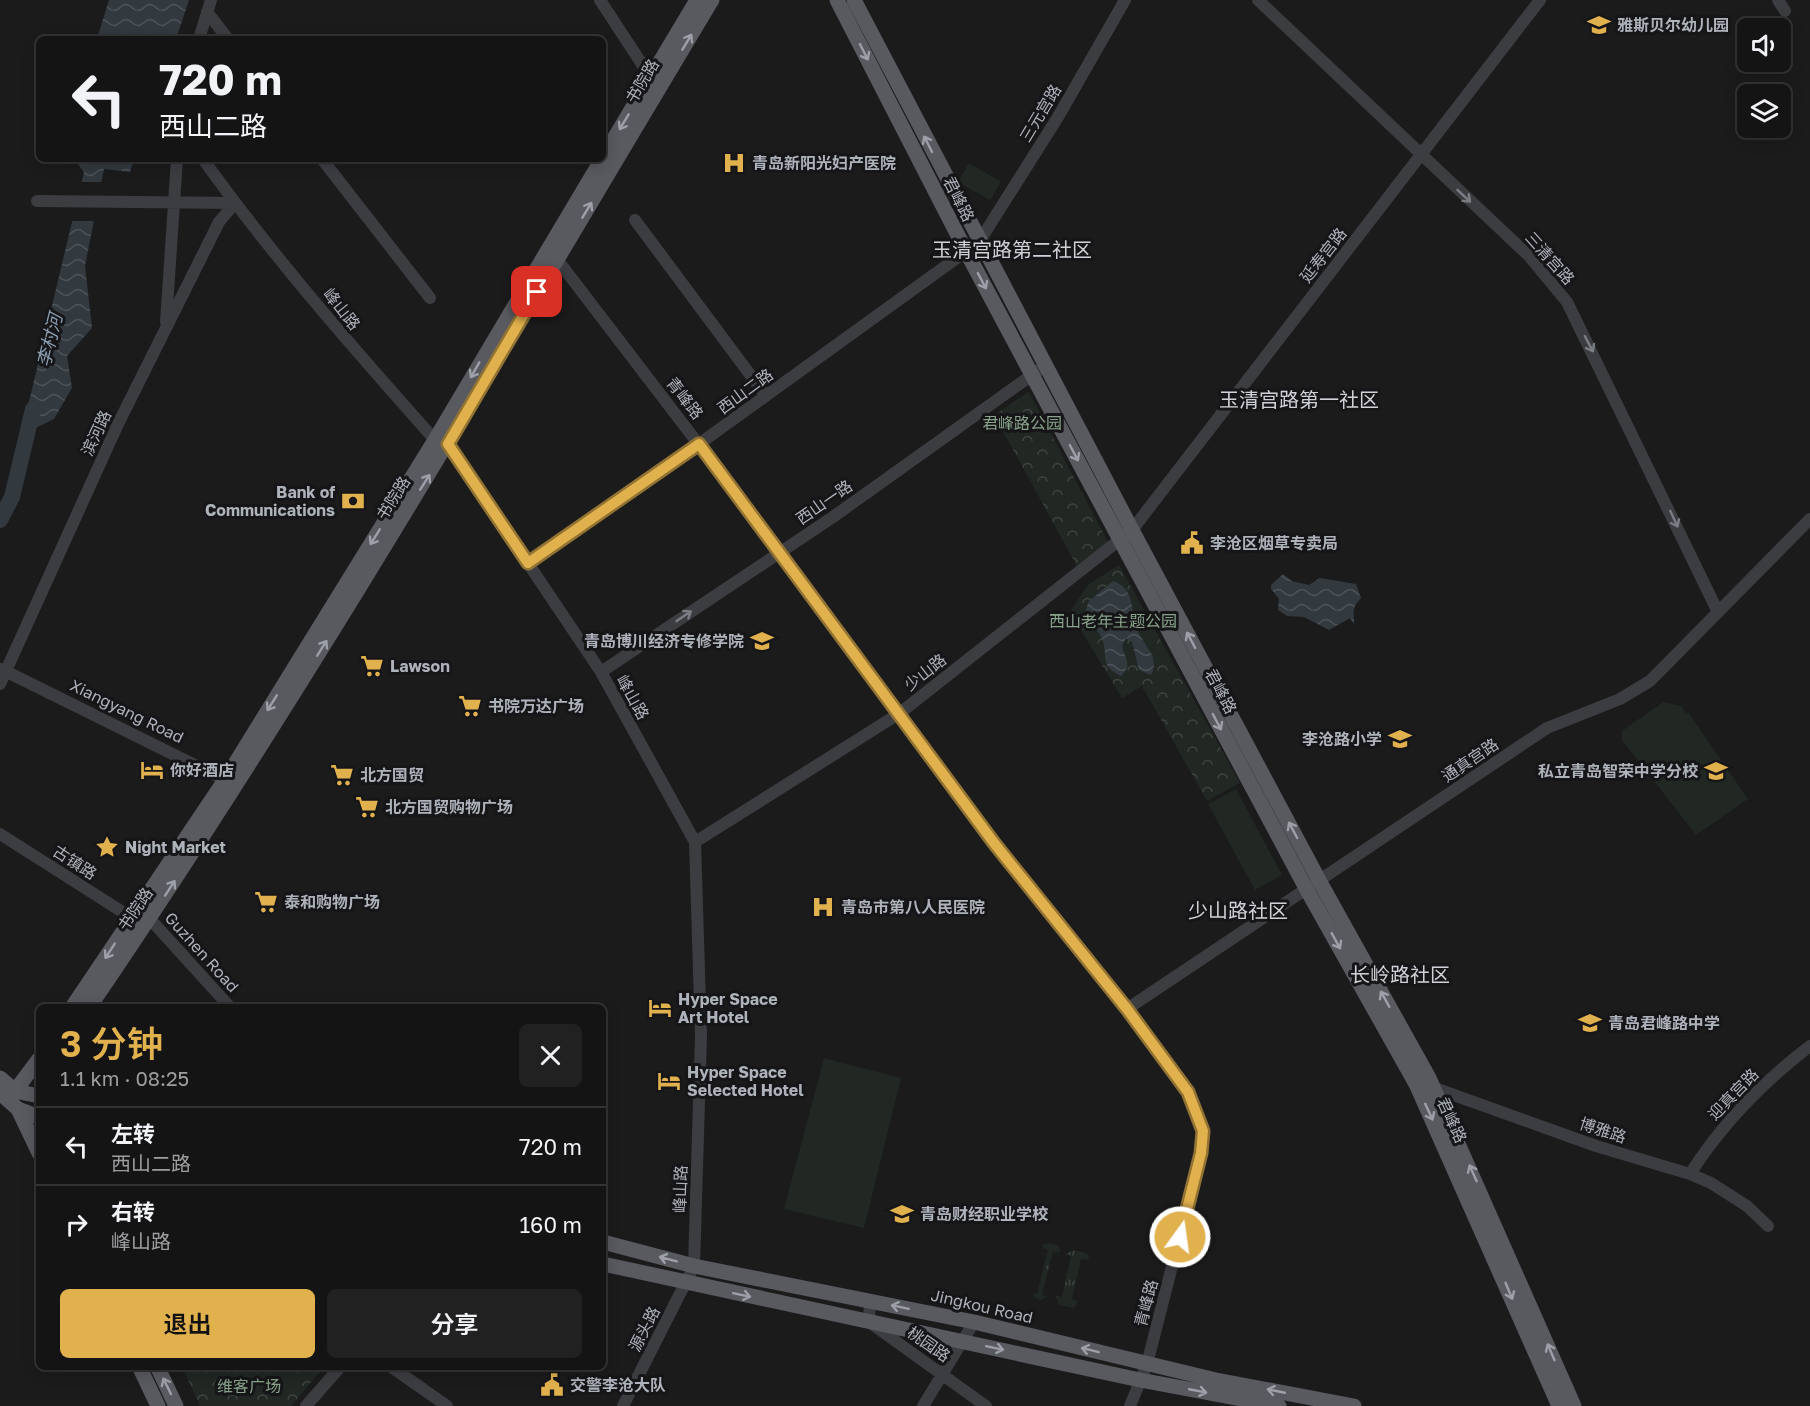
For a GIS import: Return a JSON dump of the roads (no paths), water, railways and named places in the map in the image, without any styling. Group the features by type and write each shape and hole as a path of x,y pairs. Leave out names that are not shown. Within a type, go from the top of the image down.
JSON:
{"main road":[{"name":"书院路","path":"606,151 697,0"},
{"name":"书院路","path":"91,1004 150,919 441,442 552,254 712,0"},
{"name":"君峰路","path":"837,0 967,253 1039,370"},
{"name":"君峰路","path":"854,0 979,242 1039,370 1314,886 1416,1084 1559,1406"},
{"name":"书院路","path":"552,254 600,162"},
{"name":"书院路","path":"74,1004 132,918 231,783"},
{"name":"君峰路","path":"1314,886 1432,1085 1574,1406"},
{"path":"11,1099 36,1063"},
{"path":"0,1078 36,1147"},
{"path":"11,1099 36,1090"},
{"path":"11,1099 36,1115"},
{"name":"Jingkou Road","path":"606,1243 694,1266 974,1322 1147,1364 1354,1406"},
{"path":"606,1265 685,1284 1140,1380 1279,1406"},
{"path":"141,1370 158,1406"},
{"path":"159,1370 176,1406"}],"street":[{"path":"600,0 651,78"},
{"name":"三元宫路","path":"979,242 1058,117 1125,0"},
{"name":"三清宫路","path":"1258,0 1529,256 1567,302 1718,612"},
{"name":"延寿宫路","path":"1126,535 1422,156 1540,0"},
{"path":"1778,0 1785,11"},
{"path":"200,36 209,6"},
{"path":"209,6 226,36"},
{"path":"165,330 177,162"},
{"name":"峰山路","path":"205,162 235,203 344,338 441,442 528,563 601,672 695,842 701,1036 694,1266"},
{"path":"324,162 430,298"},
{"path":"37,201 235,203"},
{"name":"滨河路","path":"0,684 4,670 118,424 219,222 235,203"},
{"path":"635,220 766,396"},
{"name":"西山二路","path":"528,563 699,444 967,253 979,242"},
{"name":"青峰路","path":"552,254 781,552 994,843 1127,1009 1188,1092 1203,1131 1201,1153 1147,1364 1130,1406"},
{"name":"西山一路","path":"601,672 781,552 1039,370"},
{"name":"通真宫路","path":"1127,1009 1547,728 1632,694 1650,681 1810,519"},
{"name":"少山路","path":"695,842 900,713 1126,535"},
{"name":"Xiangyang Road","path":"4,670 231,783"},
{"name":"古镇路","path":"0,834 132,918"},
{"name":"Guzhen Road","path":"150,919 227,1004"},
{"name":"迎真宫路","path":"1690,1174 1726,1124 1787,1063 1810,1046"},
{"name":"博雅路","path":"1416,1084 1432,1085 1596,1146 1690,1174 1710,1183 1747,1206 1768,1226"},
{"name":"源头路","path":"623,1406 694,1266"},
{"path":"868,1322 870,1301"},
{"name":"桃园路","path":"868,1322 986,1406"},
{"path":"923,1406 974,1322"},
{"path":"306,1406 338,1370"},
{"path":"396,1370 447,1406"}],"water":[{"path":"109,0 189,0 177,36 98,36"},
{"path":"76,162 133,162 130,172 104,169 85,266 92,328 67,356 72,388 54,419 21,435 84,172"},
{"path":"1283,574 1292,581 1309,585 1320,578 1356,584 1361,598 1354,608 1354,624 1350,618 1329,630 1304,617 1287,616 1278,610 1279,599 1271,589 1271,585"},
{"path":"1113,581 1120,584 1129,595 1139,635 1150,651 1154,662 1151,675 1139,670 1132,642 1126,638 1122,646 1127,661 1125,672 1121,676 1109,668 1101,636 1084,615 1089,601"}],"waterway":[{"name":"李村河","path":"0,520 12,497 33,409"}],"place":[{"name":"雅斯贝尔幼儿园","path":"1599,25"},
{"name":"青岛新阳光妇产医院","path":"734,163"},
{"name":"Bank of Communications","path":"353,501"},
{"name":"李沧区烟草专卖局","path":"1192,543"},
{"name":"青岛博川经济专修学院","path":"762,641"},
{"name":"Lawson","path":"372,666"},
{"name":"书院万达广场","path":"470,706"},
{"name":"李沧路小学","path":"1400,739"},
{"name":"你好酒店","path":"152,770"},
{"name":"私立青岛智荣中学分校","path":"1716,771"},
{"name":"北方国贸","path":"342,775"},
{"name":"北方国贸购物广场","path":"367,807"},
{"name":"Night Market","path":"107,847"},
{"name":"泰和购物广场","path":"266,902"},
{"name":"青岛市第八人民医院","path":"823,907"},
{"name":"Hyper Space Art Hotel","path":"660,1008"},
{"name":"青岛君峰路中学","path":"1590,1023"},
{"name":"Hyper Space Selected Hotel","path":"669,1081"},
{"name":"青岛财经职业学校","path":"902,1214"},
{"name":"交警李沧大队","path":"552,1385"}],"district":[{"name":"玉清宫路第二社区","path":"1012,249"},
{"name":"玉清宫路第一社区","path":"1299,399"},
{"name":"少山路社区","path":"1238,910"},
{"name":"长岭路社区","path":"1400,974"}],"park label":[{"name":"君峰路公园","path":"1022,423"},
{"name":"西山老年主题公园","path":"1113,621"},
{"name":"维客广场","path":"249,1386"}]}
